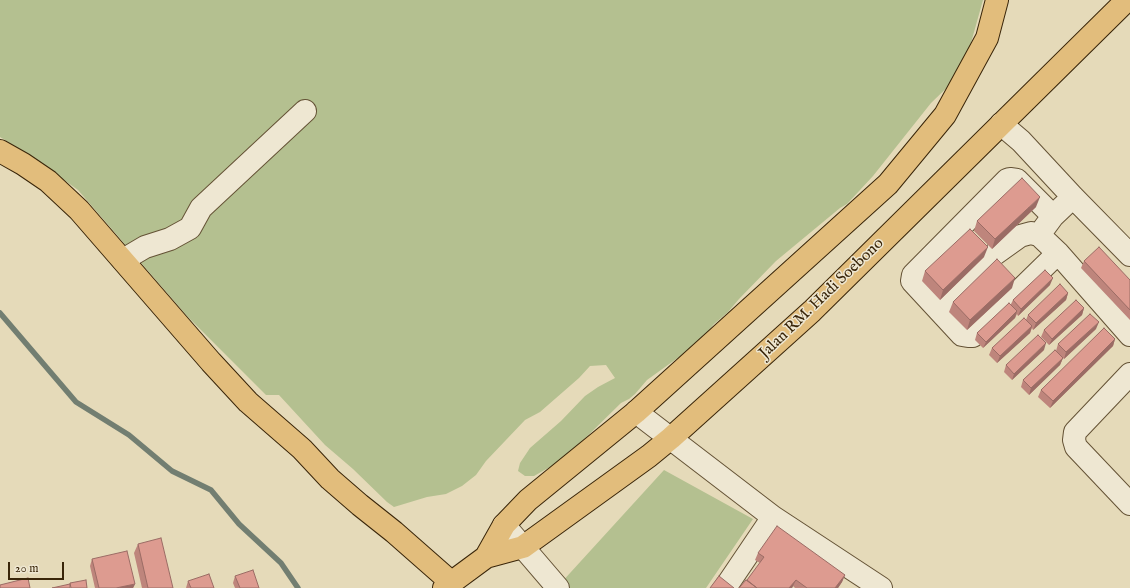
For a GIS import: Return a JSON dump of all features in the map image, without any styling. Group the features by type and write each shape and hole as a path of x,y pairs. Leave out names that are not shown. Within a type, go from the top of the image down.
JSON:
{"main road":[{"name":"Jalan RM. Hadi Soebono","path":"454,587 486,556 504,525 528,500 636,412 888,184 945,115 987,38 997,0"},
{"name":"Jalan RM. Hadi Soebono","path":"486,556 523,547 649,456 671,438 812,311 1128,0"},
{"path":"0,151 48,181 79,210 211,362 248,402 302,449 330,479 394,532 454,587"}],"lane":[{"path":"123,260 145,247 170,239 190,228 201,208 212,196 305,111"},
{"path":"1001,124 1020,141 1130,255"},
{"path":"1053,216 1018,180 1007,180 913,275 912,278 913,283 939,308 962,335 973,336 1058,253"},
{"path":"1039,235 1053,216 1073,197"},
{"path":"964,224 992,256"},
{"path":"939,308 992,256 1020,236 1031,233 1039,235 1058,253 1130,335"},
{"path":"1130,374 1075,432 1074,440 1076,447 1130,504"},
{"path":"636,412 773,517 881,588"},
{"path":"725,588 773,517"},
{"path":"504,525 558,588"}],"green space":[{"path":"0,0 983,0 969,50 959,76 931,103 873,176 847,204 840,208 776,261 728,312 714,324 697,344 647,380 635,394 621,403 564,459 534,476 525,476 518,471 520,463 530,448 561,421 585,396 615,378 606,365 590,366 579,378 540,412 525,420 486,461 476,475 462,486 446,494 427,497 394,507 325,445 279,395 266,395 187,316 78,190 31,156 0,137"},
{"path":"664,470 753,519 706,588 566,588 560,584"}],"building":[{"path":"1022,178 1040,197 995,239 977,221"},
{"path":"970,229 988,247 943,290 925,271"},
{"path":"1099,247 1130,280 1130,310 1084,261"},
{"path":"997,259 1015,278 970,320 953,302"},
{"path":"1045,270 1053,278 1021,309 1013,300"},
{"path":"1060,284 1068,293 1036,323 1028,315"},
{"path":"1076,300 1084,308 1052,339 1044,330"},
{"path":"1009,303 1017,311 986,342 977,333"},
{"path":"1090,314 1099,322 1066,352 1058,344"},
{"path":"1024,318 1032,326 1000,356 992,348"},
{"path":"1104,328 1115,339 1053,401 1041,390"},
{"path":"1038,335 1046,343 1014,374 1006,365"},
{"path":"1055,350 1063,358 1031,388 1023,380"},
{"path":"777,526 845,575 835,588 807,588 796,580 789,588 757,588 747,580 764,557 758,553"},
{"path":"161,538 173,588 148,588 138,544"},
{"path":"127,551 135,584 116,588 99,588 92,559"},
{"path":"253,570 259,588 240,588 235,576"},
{"path":"209,574 214,588 191,588 188,581"},
{"path":"719,576 734,588 710,588"},
{"path":"28,578 30,588 0,588 0,585"},
{"path":"86,580 87,588 71,588 70,583"},
{"path":"746,580 757,588 739,588"},
{"path":"70,584 70,588 52,588"}],"waterway":[{"path":"0,313 76,402 129,435 172,471 211,490 239,524 281,563 298,588"}]}
